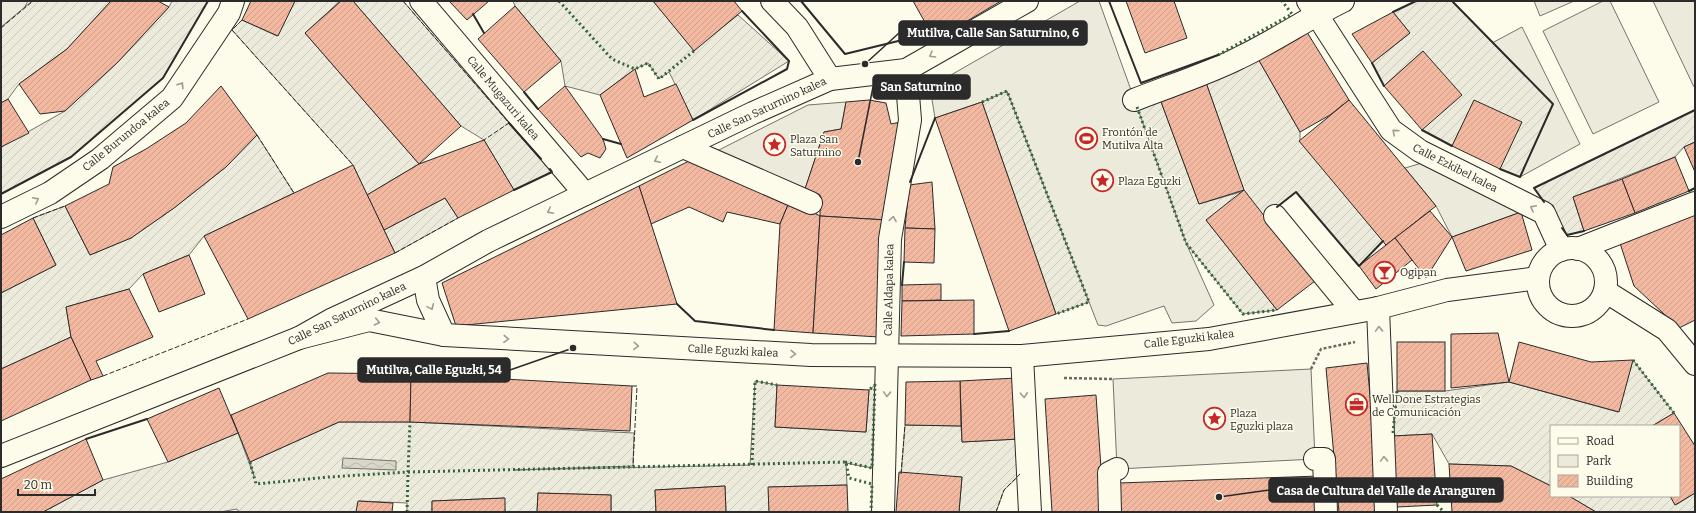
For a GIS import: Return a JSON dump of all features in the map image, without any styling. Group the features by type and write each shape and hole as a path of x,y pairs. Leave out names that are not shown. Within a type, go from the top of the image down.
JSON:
{"street":[{"name":"Calle Burundoa kalea","path":"1,217 50,193 100,159 172,98 228,13 233,1"},
{"name":"Calle Mugazuri kalea","path":"420,1 585,194"},
{"name":"Calle San Saturnino kalea","path":"1,456 299,338 331,320 424,277 488,241 683,147 830,79 906,70 1027,1"},
{"path":"1134,100 1203,74 1240,58 1312,7 1343,1"},
{"path":"778,3 797,27 830,79"},
{"name":"Calle Ezkibel kalea","path":"1312,7 1391,130 1420,151 1544,213 1570,250"},
{"name":"Calle Aldapa kalea","path":"883,512 890,239 910,120 906,70"},
{"name":"Calle San Saturnino kalea","path":"683,147 811,203"},
{"path":"1570,250 1589,253 1597,260 1603,269 1606,280 1605,290 1600,301 1593,309 1582,314 1571,316 1560,314 1550,308 1543,300 1539,289 1538,278 1541,269 1552,254 1570,250 1695,203"},
{"path":"1275,216 1354,312"},
{"path":"424,277 428,300 444,336"},
{"name":"Calle Eguzki kalea","path":"299,338 370,320 444,336 811,355 1022,356 1209,339 1378,308 1446,290 1538,278"},
{"path":"1605,290 1667,330 1686,339 1695,364"},
{"path":"1378,308 1386,512"},
{"path":"1022,356 1030,512"},
{"path":"1315,459 1324,459 1326,512"},
{"path":"1110,512 1109,473 1117,469"}],"path":[{"path":"1311,369 1322,349 1379,337"},
{"path":"1061,378 1113,379"}],"green space":[{"path":"1,1 28,1 23,10 1,28"},
{"path":"32,1 111,1 67,49 19,84 8,99 1,103 1,27"},
{"path":"172,1 208,1 163,78 71,157 1,194 1,147 65,111 118,62 169,7"},
{"path":"295,1 340,1 305,33 419,164 367,195 353,165 232,30 242,20 277,36"},
{"path":"353,1 403,1 552,172 514,190 484,140 461,126"},
{"path":"513,1 653,1 694,50 738,15 789,61 693,120 669,72 659,79 648,63 635,69 600,95 565,86 561,61 515,6"},
{"path":"1416,1 1452,1 1553,104 1520,177 1500,169 1474,101 1452,146 1422,130 1423,51 1384,86 1372,63 1410,33 1393,12"},
{"path":"1534,1 1574,1 1540,16"},
{"path":"1603,1 1610,1 1659,102 1593,134 1543,31"},
{"path":"1653,1 1695,1 1694,87"},
{"path":"1522,27 1580,144 1520,177 1553,104 1492,43"},
{"path":"1257,57 1300,132 1300,141 1383,241 1359,266 1296,192 1265,217 1206,220 1277,310 1243,314 1186,243 1134,100 1157,91 1199,204 1244,191 1203,74"},
{"path":"1007,91 1089,302 1056,314 982,102"},
{"path":"1695,110 1695,142 1684,147 1675,157 1573,197 1584,231 1567,235 1534,188"},
{"path":"257,135 294,193 204,236 189,255 143,274 129,289 66,307 71,337 1,369 1,293 56,265 33,218 65,206 90,255 131,238 174,208 226,167"},
{"path":"445,198 458,218 395,253 384,230"},
{"path":"1633,360 1674,413 1654,425 1550,425 1550,486 1511,466 1449,464 1432,434 1393,436 1397,391 1445,391 1509,382 1618,412"},
{"path":"755,381 777,385 775,427 866,432 869,390 875,385 872,468 846,463 847,485 769,487 769,512 726,512 725,486 655,490 656,512 611,512 611,495 538,493 537,512 505,512 504,498 432,501 432,512 407,512 407,503 359,501 356,512 239,512 237,509 220,512 43,512 103,480 168,462 238,433 254,476 250,462 339,422 410,422 634,433 633,466 514,470 750,465"},
{"path":"905,425 961,426 962,442 1019,439 1028,467 1004,490 996,512 959,512 962,477 901,477"},
{"path":"1695,493 1695,512 1596,512 1571,497 1671,497 1676,505"}],"shaded area":[{"name":"Plaza Eguzki","path":"1080,1 1099,1 1186,243 1214,305 1196,321 1172,323 1164,306 1106,326 1098,325 1007,91 982,102 935,118 930,87"},
{"name":"Plaza San Saturnino","path":"846,102 841,129 824,132 804,192 705,157 808,105"},
{"path":"1422,163 1521,212 1452,237 1436,206 1405,168"},
{"name":"Plaza Eguzki plaza","path":"1311,369 1315,459 1117,469 1113,379"}],"water":[{"path":"343,458 396,461 396,470 342,468"}],"building":[{"path":"111,1 158,1 169,7 118,62 65,111 40,114 19,84 67,49"},
{"path":"251,1 295,1 278,36 242,20"},
{"path":"341,1 353,1 461,126 419,164 305,33"},
{"path":"449,1 489,1 467,20"},
{"path":"653,1 734,1 742,11 694,51"},
{"path":"913,1 1001,1 935,40"},
{"path":"1126,1 1174,1 1187,38 1145,53"},
{"path":"515,6 561,61 524,92 478,39"},
{"path":"1393,12 1410,33 1372,63 1352,34"},
{"path":"1305,29 1349,100 1330,115 1300,132 1257,57"},
{"path":"1423,51 1462,95 1422,130 1384,86"},
{"path":"635,69 644,97 676,84 693,120 627,158 600,95"},
{"path":"1203,74 1244,190 1199,204 1157,91"},
{"path":"221,86 257,135 226,167 174,208 131,238 90,255 65,206 109,184 113,167 146,149 186,123"},
{"path":"565,86 603,139 606,149 600,158 588,153 581,157 538,109"},
{"path":"8,99 29,133 1,147 1,103"},
{"path":"869,100 886,103 891,124 910,120 886,220 820,216 820,195 804,192 824,132 841,129 846,102"},
{"path":"1349,100 1436,206 1386,245 1299,141"},
{"path":"1474,100 1522,122 1500,169 1452,146"},
{"path":"982,102 1056,314 1009,331 935,118"},
{"path":"484,140 514,190 458,218 445,198 384,230 367,195 419,164"},
{"path":"1695,142 1695,172 1684,147"},
{"path":"1675,157 1689,191 1635,213 1622,179"},
{"path":"689,161 790,200 780,224 727,212 723,222 689,207 651,224 639,186"},
{"path":"353,165 395,253 248,319 204,236"},
{"path":"1622,179 1635,213 1584,231 1573,197"},
{"path":"932,182 935,229 905,228 909,185"},
{"path":"639,186 677,304 456,326 442,283"},
{"path":"1244,190 1315,281 1277,310 1206,220"},
{"path":"790,200 820,216 813,333 774,330 780,224"},
{"path":"1430,211 1452,237 1426,278 1395,238"},
{"path":"1695,211 1695,320 1679,328 1634,286 1617,234"},
{"path":"1521,212 1532,250 1466,271 1452,237"},
{"path":"820,216 886,220 879,337 813,333"},
{"path":"33,218 56,265 1,293 1,235"},
{"path":"905,228 935,229 934,263 904,262"},
{"path":"1395,238 1412,260 1376,289 1359,266"},
{"path":"189,255 205,294 159,312 143,274"},
{"path":"941,284 941,300 902,301 902,285"},
{"path":"129,289 153,337 96,361 103,376 91,380 71,337 66,307"},
{"path":"974,300 974,334 901,336 902,301"},
{"path":"1498,333 1509,382 1451,388 1451,334"},
{"path":"71,337 91,380 1,421 1,369"},
{"path":"1397,342 1445,342 1445,391 1397,391"},
{"path":"1519,342 1591,362 1633,360 1619,412 1509,382"},
{"path":"1367,363 1381,512 1339,512 1326,368"},
{"path":"328,373 411,374 410,422 339,422 250,462 231,415"},
{"path":"411,374 632,386 630,431 410,422"},
{"path":"1016,378 1019,439 962,442 960,381"},
{"path":"960,381 961,426 905,425 906,382"},
{"path":"777,385 869,390 866,432 775,427"},
{"path":"219,388 238,433 168,462 147,419"},
{"path":"1096,395 1104,512 1052,512 1045,399"},
{"path":"1674,413 1695,446 1695,493 1675,505 1671,497 1680,497 1680,425 1654,425"},
{"path":"1432,434 1437,505 1397,507 1393,436"},
{"path":"86,439 103,480 43,512 1,512 1,479"},
{"path":"1449,464 1511,466 1550,486 1550,497 1571,497 1596,512 1452,512"},
{"path":"899,472 962,477 959,512 896,512"},
{"path":"1319,476 1320,512 1120,512 1119,483"},
{"path":"847,485 848,512 769,512 768,487"},
{"path":"725,486 726,512 656,512 655,490"},
{"path":"538,493 611,495 611,512 537,512"},
{"path":"505,498 505,512 432,512 432,501"},
{"path":"358,501 393,503 392,512 356,512"}],"hedge":[{"path":"559,1 612,59 635,69 648,63 659,79 694,51"},
{"path":"1218,55 1292,14 1282,1"},
{"path":"982,102 1007,91 1089,302 1056,314"},
{"path":"1137,107 1186,243 1243,314 1277,310"},
{"path":"1633,360 1674,413"},
{"path":"752,465 755,381 777,385"},
{"path":"845,462 872,468 875,385 869,390"},
{"path":"1393,433 1397,391"},
{"path":"250,462 256,484 329,477 408,472 410,422"},
{"path":"407,512 408,472 846,462 849,478 872,484 871,512"},
{"path":"1437,505 1444,512"}],"fence":[{"path":"1,28 33,1"},
{"path":"403,1 509,123 484,140"},
{"path":"242,20 232,30 353,165"},
{"path":"257,135 294,193"},
{"path":"33,218 65,206"},
{"path":"395,253 458,218"},
{"path":"103,376 248,319"},
{"path":"632,386 637,386 633,466"},
{"path":"901,474 905,425"},
{"path":"996,512 1004,490 1020,474"}],"wall":[{"path":"1,194 71,157 163,78 208,1"},
{"path":"801,1 845,54 931,33"},
{"path":"1109,1 1141,83 1218,55"},
{"path":"1393,12 1416,1"},
{"path":"1452,1 1553,104 1520,177 1500,169"},
{"path":"693,120 787,69 789,61 742,11"},
{"path":"473,14 484,33"},
{"path":"1372,63 1384,86"},
{"path":"524,92 538,109"},
{"path":"1544,202 1534,188 1695,110"},
{"path":"910,182 935,118"},
{"path":"509,123 541,159"},
{"path":"1422,130 1452,146"},
{"path":"603,139 621,144"},
{"path":"514,190 552,172 550,169"},
{"path":"1689,191 1695,188"},
{"path":"1277,207 1296,192 1359,266 1383,241"},
{"path":"1562,228 1567,235 1584,231"},
{"path":"902,285 904,262"},
{"path":"677,304 695,321 774,330"},
{"path":"974,334 1009,331"},
{"path":"86,439 147,419"}],"place":[{"name":"Mutilva, Calle San Saturnino, 6","path":"865,64"},
{"name":"Frontón de Mutilva Alta","path":"1086,138"},
{"name":"Plaza San Saturnino","path":"774,145"},
{"name":"San Saturnino","path":"858,162"},
{"name":"Plaza Eguzki","path":"1103,181"},
{"name":"Ogipan","path":"1385,272"},
{"name":"Mutilva, Calle Eguzki, 54","path":"573,348"},
{"name":"WellDone Estrategias de Comunicación","path":"1357,405"},
{"name":"Plaza Eguzki plaza","path":"1214,419"},
{"name":"Casa de Cultura del Valle de Aranguren","path":"1219,497"}]}
